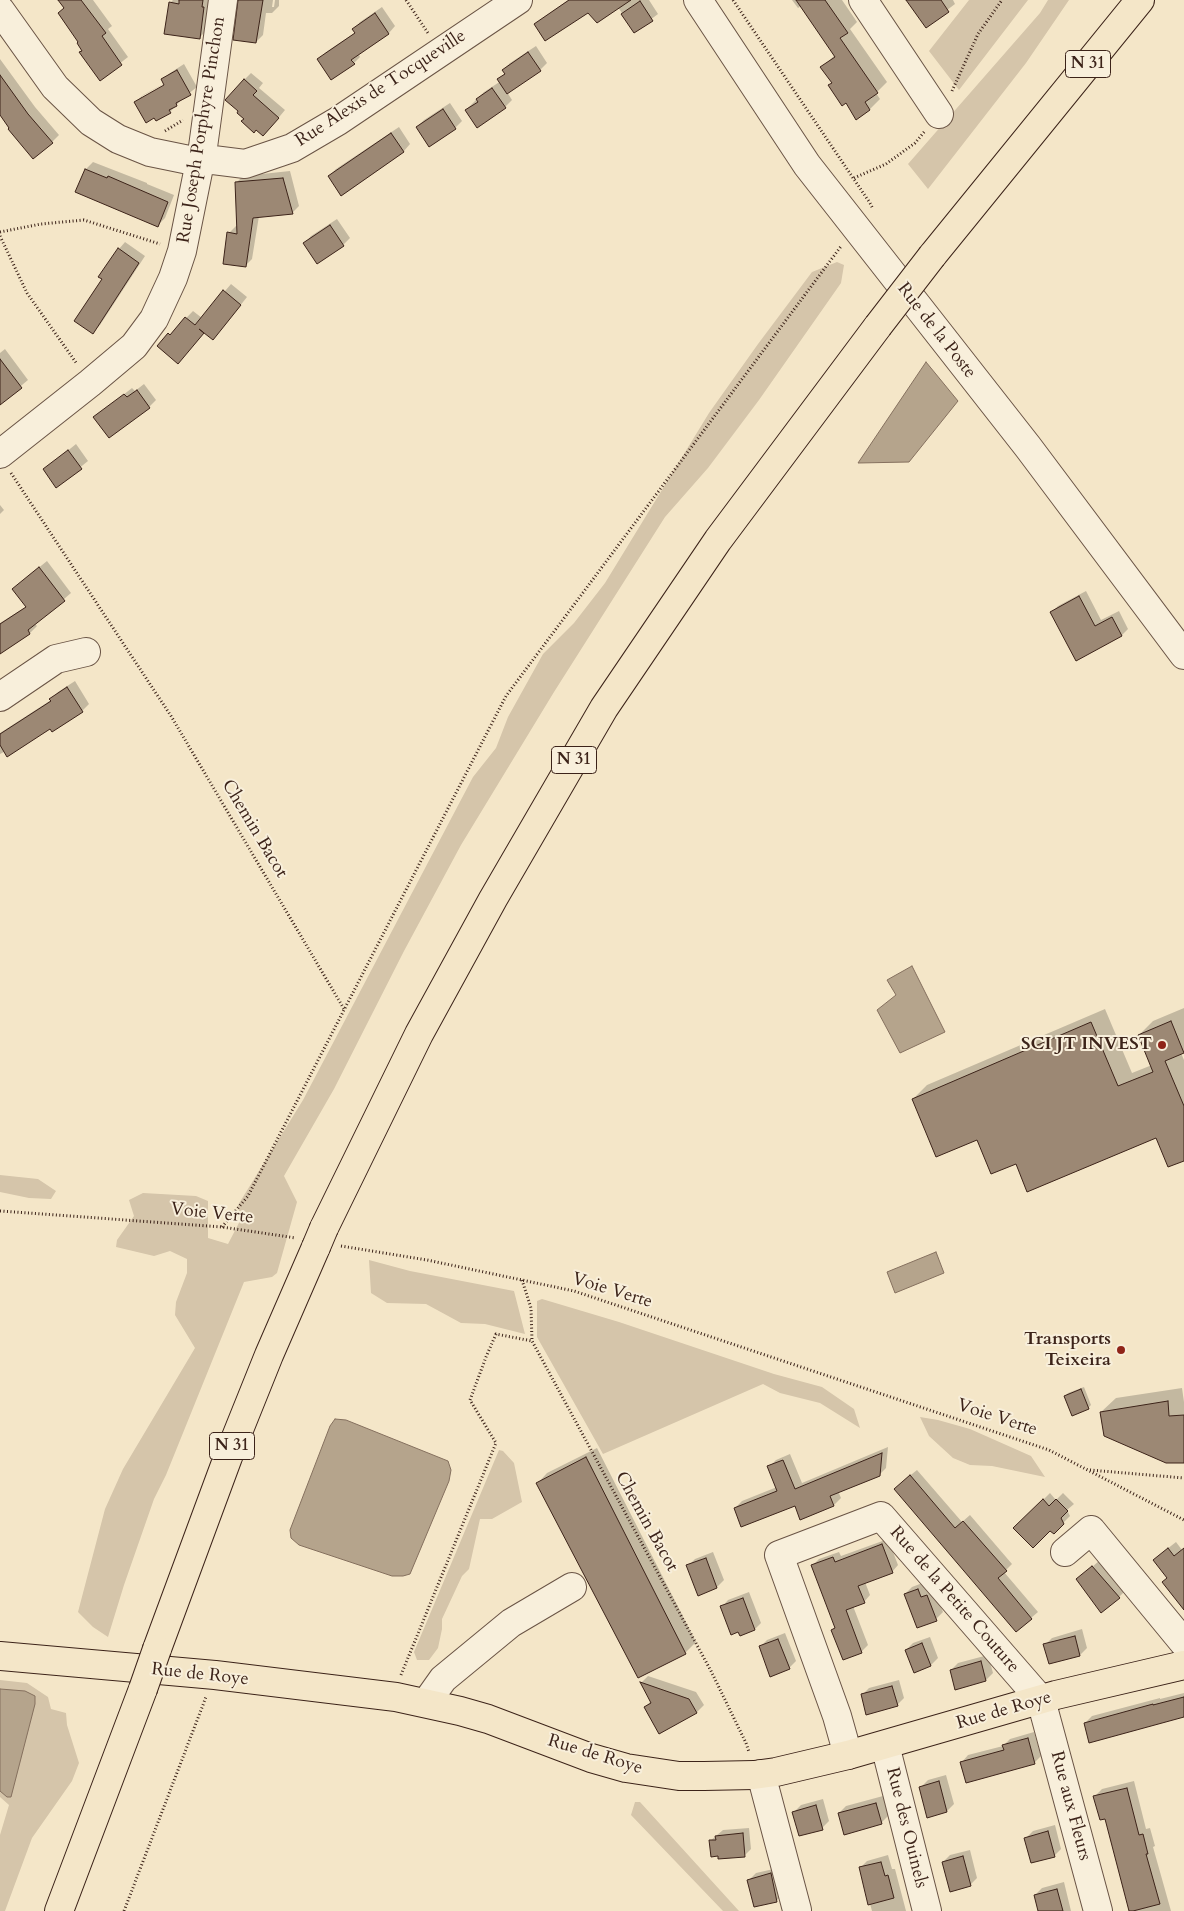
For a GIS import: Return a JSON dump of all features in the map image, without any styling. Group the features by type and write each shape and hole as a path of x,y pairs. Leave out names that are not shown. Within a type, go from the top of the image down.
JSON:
{"main road":[{"name":"N 31","path":"59,1911 231,1449 269,1355 319,1240 419,1034 493,899 604,708 718,540 932,256 1140,0"},
{"name":"Rue de Roye","path":"0,1656 215,1675 426,1703 488,1719 591,1758 626,1768 678,1776 758,1774 848,1756 1056,1695 1184,1664"}],"street":[{"name":"Rue Joseph Porphyre Pinchon","path":"5,463 90,383 134,346 154,319 173,278 182,251 200,160 223,0"},
{"name":"Rue Alexis de Tocqueville","path":"0,10 55,87 91,122 118,139 150,152 188,160 245,164 292,148 338,121 518,0"},
{"name":"Rue de la Poste","path":"698,0 807,164 851,240 1028,447 1184,654"},
{"path":"863,0 940,114"},
{"path":"0,697 56,659 86,652"},
{"name":"Rue de la Petite Couture","path":"848,1756 845,1741 824,1701 779,1555 881,1516 1042,1700"},
{"path":"1065,1552 1091,1530 1184,1644"},
{"path":"426,1703 443,1679 511,1623 572,1587"},
{"name":"Rue aux Fleurs","path":"1042,1700 1098,1911"},
{"name":"Rue des Ouinels","path":"885,1745 927,1911"},
{"path":"758,1774 797,1910"}],"path":[{"path":"406,0 440,51"},
{"path":"222,1227 248,1196 506,696 851,240 876,218 870,203 732,0"},
{"path":"0,232 40,224 84,220 182,251"},
{"path":"0,236 28,293 90,383"},
{"name":"Chemin Bacot","path":"5,463 171,716 344,1009"},
{"name":"Voie Verte","path":"0,1212 222,1227 319,1240 427,1260 574,1291 1049,1450 1184,1520"},
{"name":"Chemin Bacot","path":"522,1280 531,1308 532,1340 711,1671 746,1743 758,1774"},
{"path":"396,1698 397,1685 496,1443 470,1400 473,1392 496,1334 532,1340"},
{"path":"1088,1470 1184,1478"},
{"path":"124,1911 215,1675"}],"shaded area":[{"path":"969,0 1028,0 959,90 929,51"},
{"path":"1048,0 1069,0 1026,63 928,189 908,164 1040,13"},
{"path":"837,262 844,265 841,283 759,400 708,468 665,517 554,692 461,845 404,951 334,1089 284,1176 297,1202 277,1273 272,1277 244,1282 166,1475 154,1499 108,1637 93,1627 78,1612 105,1509 123,1469 195,1348 175,1315 176,1302 187,1273 187,1259 170,1251 154,1256 116,1247 117,1240 134,1216 129,1200 143,1193 196,1196 208,1201 208,1238 228,1244 241,1219 238,1205 303,1100 473,777 496,748 508,717 543,654 574,623 605,583 709,413 812,272"},
{"path":"926,362 958,401 909,462 858,463"},
{"path":"912,966 945,1032 900,1053 877,1010 896,995 887,980"},
{"path":"0,1175 38,1179 56,1191 51,1199 29,1198 0,1192"},
{"path":"936,1252 944,1273 895,1293 887,1272"},
{"path":"369,1260 410,1271 514,1291 525,1334 485,1324 461,1323 426,1304 387,1303 371,1293"},
{"path":"542,1299 619,1322 774,1374 822,1387 854,1409 860,1428 820,1403 780,1393 763,1384 603,1454 537,1337 537,1301"},
{"path":"920,1417 970,1429 1031,1456 1045,1477 992,1466 970,1465 953,1458 929,1436"},
{"path":"335,1419 346,1420 448,1461 451,1470 449,1481 410,1574 392,1576 299,1545 291,1538 290,1530 330,1426"},
{"path":"499,1450 503,1451 514,1463 522,1502 492,1519 480,1519 469,1569 462,1576 442,1619 438,1648 429,1660 417,1660 414,1652"},
{"path":"0,1680 27,1683 48,1697 51,1709 66,1713 67,1725 79,1763 72,1781 32,1838 5,1911 0,1911 0,1835 9,1805 0,1797"},
{"path":"0,1689 25,1691 35,1696 35,1704 11,1797 7,1797 0,1791"},
{"path":"635,1802 640,1802 739,1911 723,1911 631,1815"}],"building":[{"path":"58,0 81,0 106,33 102,36 122,65 100,81 79,52 82,51 78,42 58,13 64,8"},
{"path":"179,0 203,0 202,7 204,7 200,39 164,34 169,2 179,4"},
{"path":"238,0 263,0 256,43 233,40"},
{"path":"569,0 631,0 597,23 588,13 545,41 534,24"},
{"path":"796,0 825,0 848,33 840,38 878,93 865,102 870,110 856,120 846,103 842,106 828,85 832,83 820,67 835,57"},
{"path":"906,0 941,0 949,12 926,28"},
{"path":"640,1 653,21 634,33 621,14"},
{"path":"375,13 389,34 351,60 355,64 331,80 317,59 355,33 352,29"},
{"path":"528,52 541,71 507,94 497,79 505,74 502,70"},
{"path":"177,70 191,95 176,103 177,106 169,110 171,113 156,121 154,118 146,123 134,102 164,85 161,79"},
{"path":"0,75 28,114 53,143 33,159 8,129 0,115"},
{"path":"244,79 257,91 253,95 279,118 263,136 256,130 254,133 241,121 244,119 237,113 238,111 225,100"},
{"path":"492,88 506,108 477,128 465,110 478,102 476,99"},
{"path":"443,109 456,129 429,147 416,127"},
{"path":"391,133 404,152 341,196 328,176"},
{"path":"85,169 107,178 108,176 168,202 158,227 75,192"},
{"path":"283,178 293,214 253,218 246,267 223,264 227,232 237,234 235,182"},
{"path":"330,225 344,246 317,264 303,243"},
{"path":"118,248 139,263 93,334 74,321 102,279 98,277"},
{"path":"223,290 241,305 213,340 199,329 204,333 178,364 157,346 168,333 170,335 185,317 195,325"},
{"path":"0,359 22,388 0,405"},
{"path":"137,390 150,408 109,438 93,417 124,394 127,397"},
{"path":"68,450 82,469 56,488 43,469"},
{"path":"39,567 65,601 28,630 30,634 0,654 0,624 26,607 12,589"},
{"path":"1079,596 1095,626 1112,617 1122,636 1076,661 1050,612"},
{"path":"67,687 83,712 52,732 50,729 7,757 0,745 0,734 51,701 49,699"},
{"path":"1171,1021 1184,1053 1165,1061 1184,1106 1184,1161 1168,1167 1156,1138 1027,1192 1016,1164 991,1174 977,1140 936,1157 912,1099 1091,1022 1118,1086 1153,1072 1138,1035"},
{"path":"1081,1389 1089,1409 1072,1416 1064,1396"},
{"path":"1168,1401 1169,1416 1184,1415 1184,1463 1166,1463 1104,1436 1100,1412"},
{"path":"882,1453 880,1476 830,1496 834,1506 800,1520 795,1506 741,1527 734,1508 777,1491 767,1466 783,1460 795,1489"},
{"path":"586,1457 686,1654 638,1678 536,1483"},
{"path":"910,1475 955,1528 963,1521 1007,1571 998,1578 1032,1619 1016,1632 894,1489"},
{"path":"1043,1499 1049,1506 1056,1499 1068,1511 1061,1518 1064,1524 1054,1534 1050,1531 1033,1548 1013,1528"},
{"path":"882,1544 893,1573 858,1586 865,1603 846,1610 862,1653 843,1660 831,1630 835,1628 811,1565 833,1557 835,1562"},
{"path":"1168,1548 1174,1556 1184,1548 1184,1610 1162,1582 1167,1578 1153,1560"},
{"path":"706,1558 717,1588 698,1596 686,1565"},
{"path":"1092,1566 1120,1598 1101,1613 1076,1579"},
{"path":"918,1589 921,1597 927,1595 937,1621 917,1628 904,1594"},
{"path":"743,1598 755,1630 740,1636 738,1632 731,1635 720,1606"},
{"path":"1075,1636 1080,1656 1049,1664 1043,1644"},
{"path":"778,1639 790,1669 770,1677 759,1646"},
{"path":"922,1643 931,1666 914,1673 905,1650"},
{"path":"981,1661 986,1681 955,1690 950,1670"},
{"path":"640,1682 689,1699 697,1713 659,1734 644,1707 651,1703"},
{"path":"892,1686 898,1706 866,1715 861,1694"},
{"path":"1184,1697 1184,1717 1089,1743 1084,1723"},
{"path":"1028,1738 1035,1764 966,1783 960,1762 1004,1750 1002,1745"},
{"path":"939,1781 947,1812 927,1818 919,1787"},
{"path":"1127,1788 1139,1835 1143,1834 1148,1854 1146,1854 1160,1904 1133,1911 1129,1911 1105,1819 1100,1820 1093,1796"},
{"path":"876,1803 882,1824 844,1835 838,1813"},
{"path":"816,1805 823,1830 799,1836 792,1812"},
{"path":"1048,1831 1055,1857 1031,1863 1024,1838"},
{"path":"743,1833 745,1857 718,1859 718,1856 711,1857 709,1840 716,1840 715,1836"},
{"path":"963,1856 971,1886 950,1892 942,1862"},
{"path":"881,1862 885,1876 888,1875 894,1898 868,1905 859,1867"},
{"path":"771,1873 777,1902 754,1907 747,1880"},
{"path":"1057,1889 1063,1911 1038,1911 1034,1895"}],"place":[{"name":"SCI JT INVEST","path":"1162,1045"},
{"name":"Transports Teixeira","path":"1121,1350"}]}
